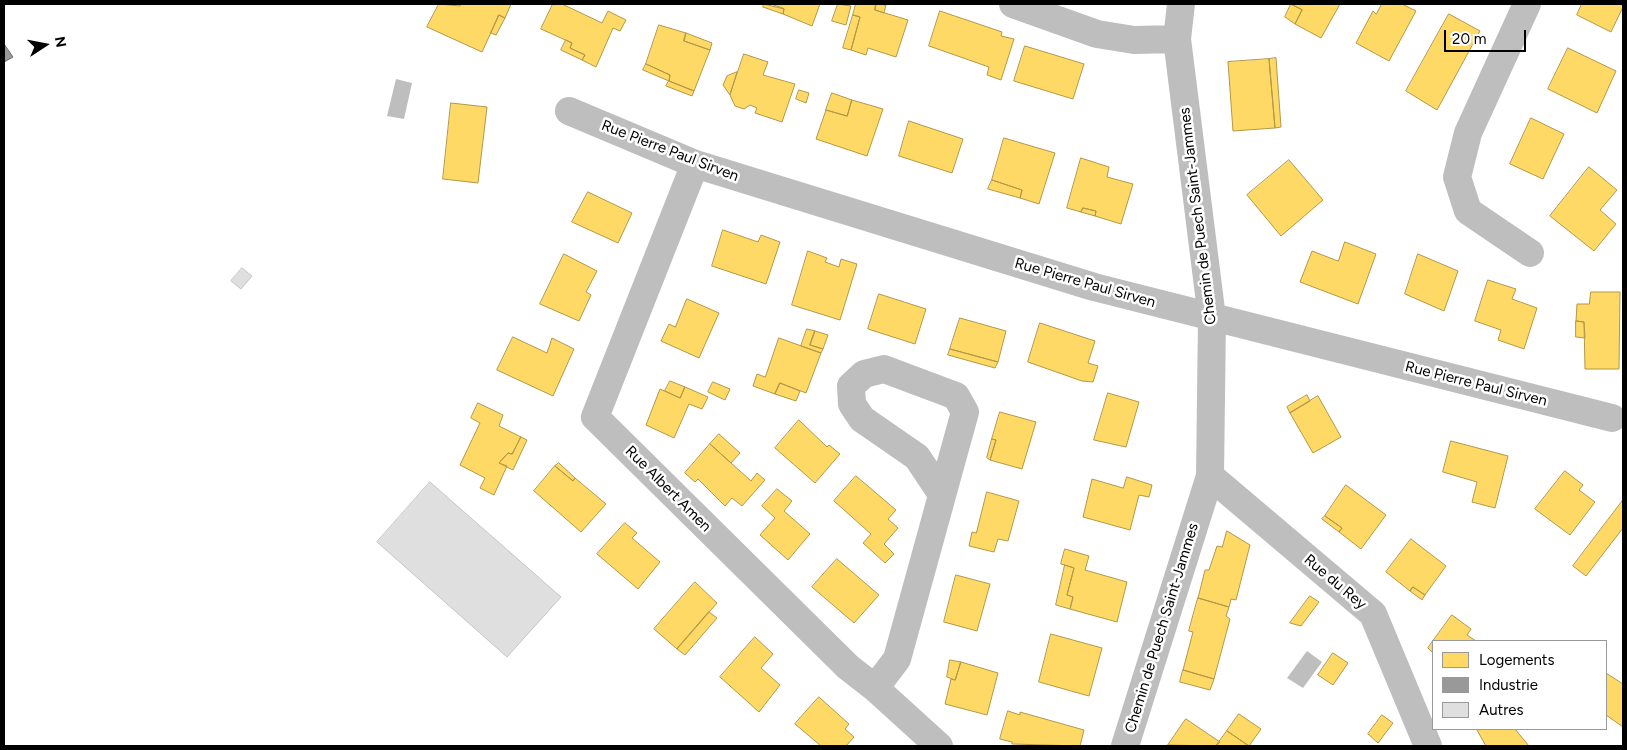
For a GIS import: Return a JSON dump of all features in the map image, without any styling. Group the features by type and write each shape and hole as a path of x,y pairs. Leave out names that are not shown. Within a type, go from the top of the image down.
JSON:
{"street":[{"path":"1013,4 1097,34 1134,40 1177,39"},
{"name":"Chemin de Puech Saint-Jammes","path":"1124,746 1210,476 1212,318 1177,39 1181,4"},
{"path":"1521,6 1468,133 1456,177 1468,211 1530,253"},
{"name":"Rue Pierre Paul Sirven","path":"569,111 695,164 1094,287 1612,418"},
{"name":"Rue Albert Amen","path":"695,164 595,417 848,667 875,688 939,746"},
{"path":"875,688 897,659 941,493 965,412 956,396 884,369 864,374 851,386 852,404 862,419 917,457 941,493"},
{"name":"Rue du Rey","path":"1210,476 1373,614 1428,746"}],"shaded area":[{"path":"396,79 412,83 404,119 387,116"},
{"path":"1307,651 1322,662 1303,688 1287,678"}],"building: Logements":[{"path":"439,4 460,6 461,4 511,4 505,18 499,15 482,52 427,27"},
{"path":"553,4 562,4 602,23 608,11 626,20 620,31 613,28 596,67 582,60 585,55 570,48 572,43 541,29"},
{"path":"764,4 784,9 783,14 763,7"},
{"path":"771,4 820,4 812,26 783,14 784,9"},
{"path":"838,4 851,6 846,25 832,21"},
{"path":"856,4 876,4 875,10 908,20 896,57 868,48 866,55 851,50 860,17 853,15"},
{"path":"876,4 886,5 884,13 875,10"},
{"path":"1291,4 1302,10 1295,24 1285,17"},
{"path":"1291,4 1340,4 1321,38 1295,24 1302,10"},
{"path":"1382,4 1402,4 1416,11 1389,61 1356,43 1373,11 1376,14"},
{"path":"1582,4 1623,4 1623,7 1611,32 1577,15"},
{"path":"940,11 1002,32 1001,36 1014,39 1001,80 987,75 989,67 929,46"},
{"path":"1449,14 1480,31 1437,110 1406,91"},
{"path":"499,15 505,18 496,35 491,33"},
{"path":"853,15 860,17 851,50 843,48"},
{"path":"659,25 686,33 684,41 710,50 694,91 669,81 670,75 646,64"},
{"path":"686,33 712,43 710,50 684,41"},
{"path":"566,40 572,43 570,48 585,55 582,60 561,50"},
{"path":"1025,46 1084,64 1073,99 1014,81"},
{"path":"1568,48 1616,71 1597,113 1548,89"},
{"path":"744,54 768,62 763,75 795,84 782,122 755,113 757,108 750,105 744,109 735,106 730,95"},
{"path":"1276,58 1281,127 1275,128 1269,59"},
{"path":"1269,59 1275,128 1233,131 1228,62"},
{"path":"646,64 670,75 669,81 643,70"},
{"path":"737,72 730,95 723,85 727,76"},
{"path":"669,81 694,91 692,96 666,86"},
{"path":"799,90 809,93 806,103 796,99"},
{"path":"832,93 852,100 847,116 826,110"},
{"path":"852,100 883,109 867,156 816,139 826,110 847,116"},
{"path":"451,103 487,107 478,183 443,179"},
{"path":"1531,118 1564,134 1543,179 1510,164"},
{"path":"909,121 963,139 952,173 899,156"},
{"path":"1004,138 1055,153 1039,204 1020,198 1022,190 992,180"},
{"path":"1081,158 1109,167 1107,177 1133,184 1121,224 1095,216 1096,211 1083,208 1081,212 1067,208"},
{"path":"1289,160 1323,200 1281,236 1247,195"},
{"path":"1589,167 1617,190 1600,210 1616,224 1594,251 1550,216"},
{"path":"992,180 1022,190 1020,198 988,189"},
{"path":"588,192 632,213 618,243 572,222"},
{"path":"1083,208 1096,211 1095,216 1081,212"},
{"path":"723,230 758,242 761,235 780,242 766,284 712,266"},
{"path":"1345,242 1376,254 1358,304 1300,282 1312,251 1338,261"},
{"path":"808,251 827,258 825,262 839,267 841,259 857,264 840,320 792,305"},
{"path":"564,254 597,271 586,292 591,295 579,321 540,304"},
{"path":"1418,254 1458,271 1444,311 1405,294"},
{"path":"1488,280 1516,289 1512,299 1537,308 1524,349 1498,340 1501,330 1475,321"},
{"path":"1591,292 1620,292 1619,369 1585,369 1584,322 1576,321 1577,304 1589,304"},
{"path":"879,294 926,309 915,344 868,329"},
{"path":"687,299 719,313 699,358 661,341 669,324 675,327"},
{"path":"960,318 1006,331 998,362 950,349"},
{"path":"1576,321 1584,322 1585,338 1576,337"},
{"path":"1040,323 1095,341 1088,363 1098,366 1093,382 1082,381 1028,362"},
{"path":"807,329 815,331 810,345 823,349 821,353 801,346"},
{"path":"815,331 828,335 823,349 810,345"},
{"path":"513,337 547,353 552,338 574,349 553,396 497,370"},
{"path":"779,338 821,353 806,393 780,383 775,394 753,386 757,374 765,377"},
{"path":"950,349 998,362 995,368 948,355"},
{"path":"670,381 685,387 680,398 665,391"},
{"path":"713,382 730,389 725,400 708,392"},
{"path":"780,383 800,391 796,401 775,394"},
{"path":"685,387 708,397 702,409 689,404 674,438 646,425 660,389 680,398"},
{"path":"1108,393 1139,402 1126,447 1094,440"},
{"path":"1307,395 1310,401 1290,413 1287,407"},
{"path":"1318,396 1341,437 1313,453 1290,413"},
{"path":"478,403 503,415 499,426 521,437 512,454 508,453 499,463 507,466 494,495 480,488 485,478 460,465 480,423 471,418"},
{"path":"1000,412 1036,422 1022,469 990,460 996,440 992,439"},
{"path":"799,420 827,447 829,445 840,454 815,483 775,448"},
{"path":"719,434 740,453 731,463 710,444"},
{"path":"521,437 527,440 513,470 499,463 508,453 512,454"},
{"path":"992,439 996,440 990,460 987,458"},
{"path":"1451,441 1508,456 1495,508 1472,502 1477,482 1443,472"},
{"path":"710,444 751,481 757,473 765,480 742,506 732,498 725,506 698,479 695,482 685,473"},
{"path":"559,463 575,478 573,481 555,466"},
{"path":"555,466 573,481 575,478 606,504 581,532 534,491"},
{"path":"1565,471 1583,485 1579,490 1595,502 1570,535 1535,509"},
{"path":"856,476 896,510 888,519 898,528 884,544 894,554 885,563 863,543 871,534 834,501"},
{"path":"1127,477 1152,485 1149,497 1139,495 1130,530 1083,517 1092,479 1123,488"},
{"path":"1346,485 1386,515 1361,549 1339,532 1342,528 1325,516"},
{"path":"777,489 792,501 784,511 810,534 788,560 760,535 775,518 762,506"},
{"path":"987,492 1019,501 1008,541 998,539 994,552 969,546 972,532 976,533"},
{"path":"1623,500 1623,528 1586,576 1573,566"},
{"path":"1325,516 1342,528 1339,532 1322,519"},
{"path":"625,523 637,533 632,538 660,562 638,589 597,554"},
{"path":"1227,531 1250,545 1236,600 1231,599 1229,607 1198,598 1205,570 1209,570 1217,546 1222,547"},
{"path":"1411,539 1446,566 1425,595 1413,587 1410,591 1386,572"},
{"path":"1065,549 1089,556 1085,570 1127,582 1117,622 1070,609 1073,597 1067,595 1074,568 1061,564"},
{"path":"837,559 879,595 854,623 812,587"},
{"path":"1065,565 1074,568 1067,595 1073,597 1070,609 1056,605"},
{"path":"956,575 990,584 977,631 944,622"},
{"path":"695,582 717,603 677,649 654,629"},
{"path":"1413,587 1425,595 1422,600 1410,591"},
{"path":"1310,596 1319,602 1301,626 1290,623"},
{"path":"1198,598 1229,607 1226,616 1230,619 1214,679 1183,670 1193,632 1189,631"},
{"path":"709,612 717,618 685,655 677,649"},
{"path":"1452,615 1471,629 1467,635 1474,640 1434,640"},
{"path":"1051,634 1102,648 1089,696 1039,682"},
{"path":"755,637 773,654 761,668 780,685 759,712 720,677"},
{"path":"1432,642 1432,652 1428,648"},
{"path":"1333,653 1348,663 1333,685 1318,675"},
{"path":"950,660 961,662 955,680 947,677"},
{"path":"961,662 998,673 987,715 945,704 951,679 955,680"},
{"path":"1183,670 1214,679 1210,690 1180,682"},
{"path":"1607,674 1623,684 1623,727 1607,716"},
{"path":"819,697 849,724 845,729 854,737 846,746 821,746 795,724"},
{"path":"1008,711 1020,715 1020,712 1084,730 1080,746 1012,744 1012,742 1000,739"},
{"path":"1239,714 1261,729 1249,746 1227,731"},
{"path":"1382,715 1393,723 1378,743 1368,734"},
{"path":"1186,719 1220,742 1216,746 1168,745"},
{"path":"1477,730 1516,730 1529,746 1486,746"},
{"path":"1227,731 1249,746 1216,746"}],"building: Industrie":[{"path":"4,44 13,57 4,62"}],"building: Autres":[{"path":"242,268 252,276 241,289 231,281"},
{"path":"430,482 561,597 507,657 377,542"}]}
